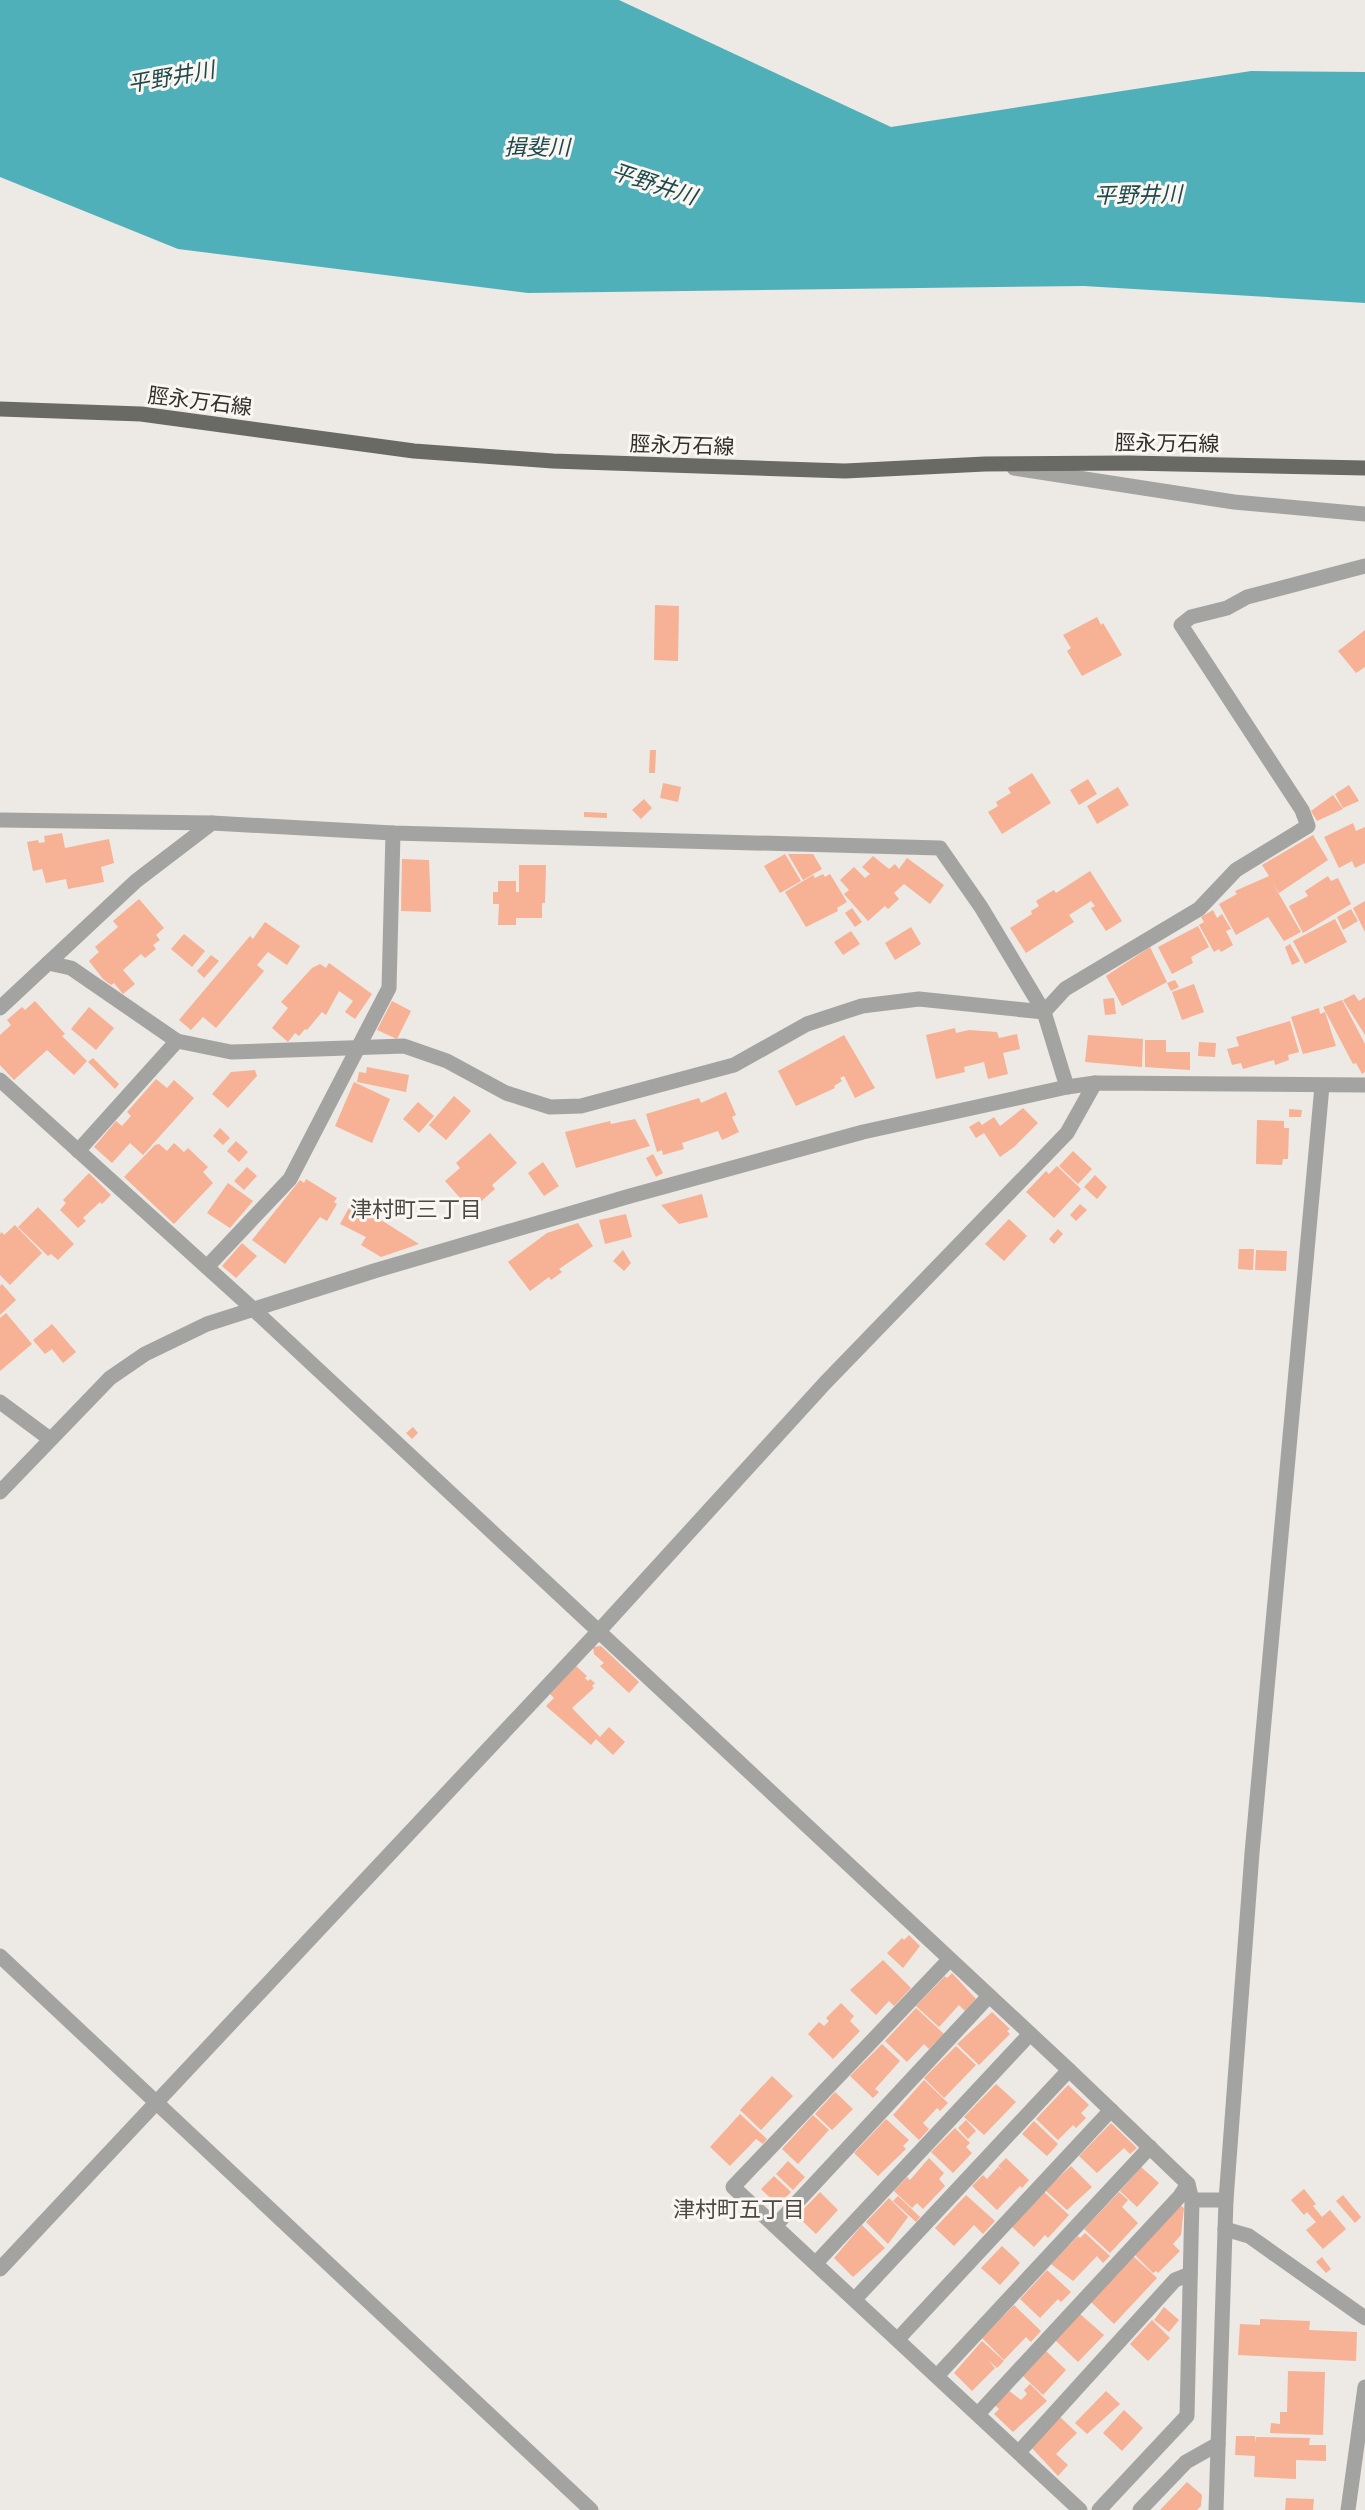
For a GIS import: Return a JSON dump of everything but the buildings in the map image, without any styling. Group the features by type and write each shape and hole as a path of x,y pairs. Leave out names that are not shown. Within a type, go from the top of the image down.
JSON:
{"main road":[{"name":"脛永万石線","path":"0,409 141,414 414,451 553,461 845,471 985,464 1128,463 1365,468"}],"street":[{"path":"985,464 1234,502 1365,514"},
{"path":"1044,1012 1065,988 1199,909 1236,870 1308,826 1302,810 1181,626 1191,616 1227,608 1247,597 1365,566"},
{"path":"0,820 212,823 393,833 940,848 981,907 1044,1012 1068,1087"},
{"path":"0,1008 136,881 212,823"},
{"path":"207,1267 290,1179 389,988 393,833"},
{"path":"48,963 71,968 177,1041 231,1052 404,1046 447,1061 506,1093 550,1107 581,1106 734,1065 807,1024 862,1006 919,999 1044,1012"},
{"path":"78,1151 177,1041"},
{"path":"0,1080 252,1308 1069,2070 1188,2184 1192,2200 1187,2416 1099,2510"},
{"path":"0,2269 598,1632 825,1383 1067,1133 1095,1083"},
{"path":"0,1492 110,1378 145,1354 207,1324 252,1308 630,1196 840,1138 1068,1087 1095,1083 1365,1085"},
{"path":"1215,2510 1226,2200 1252,1853 1322,1086"},
{"path":"0,1402 50,1439"},
{"path":"0,1956 591,2510"},
{"path":"949,1960 733,2187 1080,2510"},
{"path":"775,2226 989,1996"},
{"path":"816,2263 1030,2034"},
{"path":"855,2299 1069,2070"},
{"path":"898,2339 1111,2110"},
{"path":"937,2376 1150,2148"},
{"path":"978,2414 1180,2196 1188,2184"},
{"path":"1192,2200 1226,2200"},
{"path":"1225,2229 1249,2236 1365,2318"},
{"path":"1019,2452 1175,2280 1190,2274"},
{"path":"1348,2510 1365,2387"},
{"path":"1140,2510 1186,2462 1218,2444"}],"water":[{"name":"揖斐川","path":"0,0 619,0 891,127 1251,71 1365,72 1365,303 1084,286 528,293 178,249 0,177"}],"district":[{"name":"津村町三丁目","path":"416,1209"},
{"name":"津村町五丁目","path":"739,2209"}],"water label":[{"name":"平野井川","path":"171,77"},
{"name":"平野井川","path":"654,184"},
{"name":"平野井川","path":"1138,195"}]}
